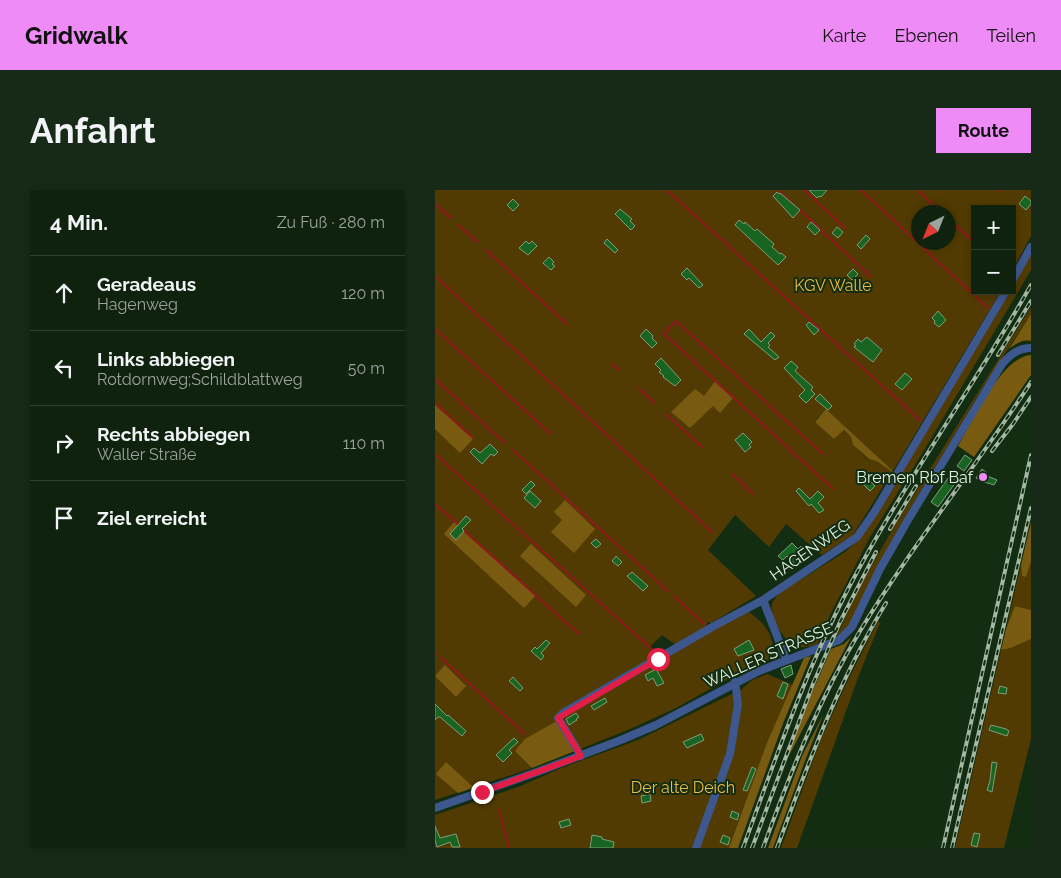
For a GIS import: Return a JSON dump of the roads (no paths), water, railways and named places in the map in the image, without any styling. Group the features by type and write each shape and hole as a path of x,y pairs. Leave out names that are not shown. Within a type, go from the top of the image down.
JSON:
{"street":[{"path":"1016,274 1031,247"},
{"name":"HAGENWEG","path":"581,756 558,718 714,626 763,600 857,538 1005,295"},
{"name":"WALLER STRASSE","path":"435,808 581,756 657,725 735,682 786,659 839,640 852,627 880,569 1002,364 1013,353 1031,348"},
{"path":"763,600 786,659"},
{"path":"696,848 730,754 738,704 735,682"}],"waterway":[{"path":"667,190 921,421"},
{"path":"778,190 794,205"},
{"path":"804,190 845,228"},
{"path":"861,190 988,308"},
{"path":"917,190 933,205"},
{"path":"435,204 451,218"},
{"path":"800,210 871,277"},
{"path":"458,225 477,242"},
{"path":"956,225 971,239"},
{"path":"486,250 567,324"},
{"path":"435,276 712,532"},
{"path":"823,454 676,321 664,334 833,489"},
{"path":"435,329 551,434"},
{"path":"612,364 619,370"},
{"path":"436,380 504,442"},
{"path":"639,389 655,403"},
{"path":"435,403 473,438"},
{"path":"666,414 702,447"},
{"path":"513,450 669,592"},
{"path":"435,454 656,653"},
{"path":"732,474 753,494"},
{"path":"435,504 459,525"},
{"path":"462,529 579,634"},
{"path":"674,596 704,624"},
{"path":"441,658 525,734"},
{"path":"499,809 509,848"}],"railway":[{"path":"743,848 804,684 832,620 869,550 1031,285"},
{"path":"998,355 1031,301"},
{"path":"763,848 818,710 845,657 880,599 1031,382"},
{"path":"992,451 1031,397"},
{"path":"943,848 1031,455"},
{"path":"890,529 916,486"},
{"path":"952,848 1031,508"},
{"path":"752,848 813,684 840,622 876,552"},
{"path":"777,848 825,722 853,662 886,603"}],"place":[{"name":"Bremen Rbf Baf","path":"983,477"}],"park label":[{"name":"KGV Walle","path":"833,285"},
{"name":"Der alte Deich","path":"683,787"}]}
